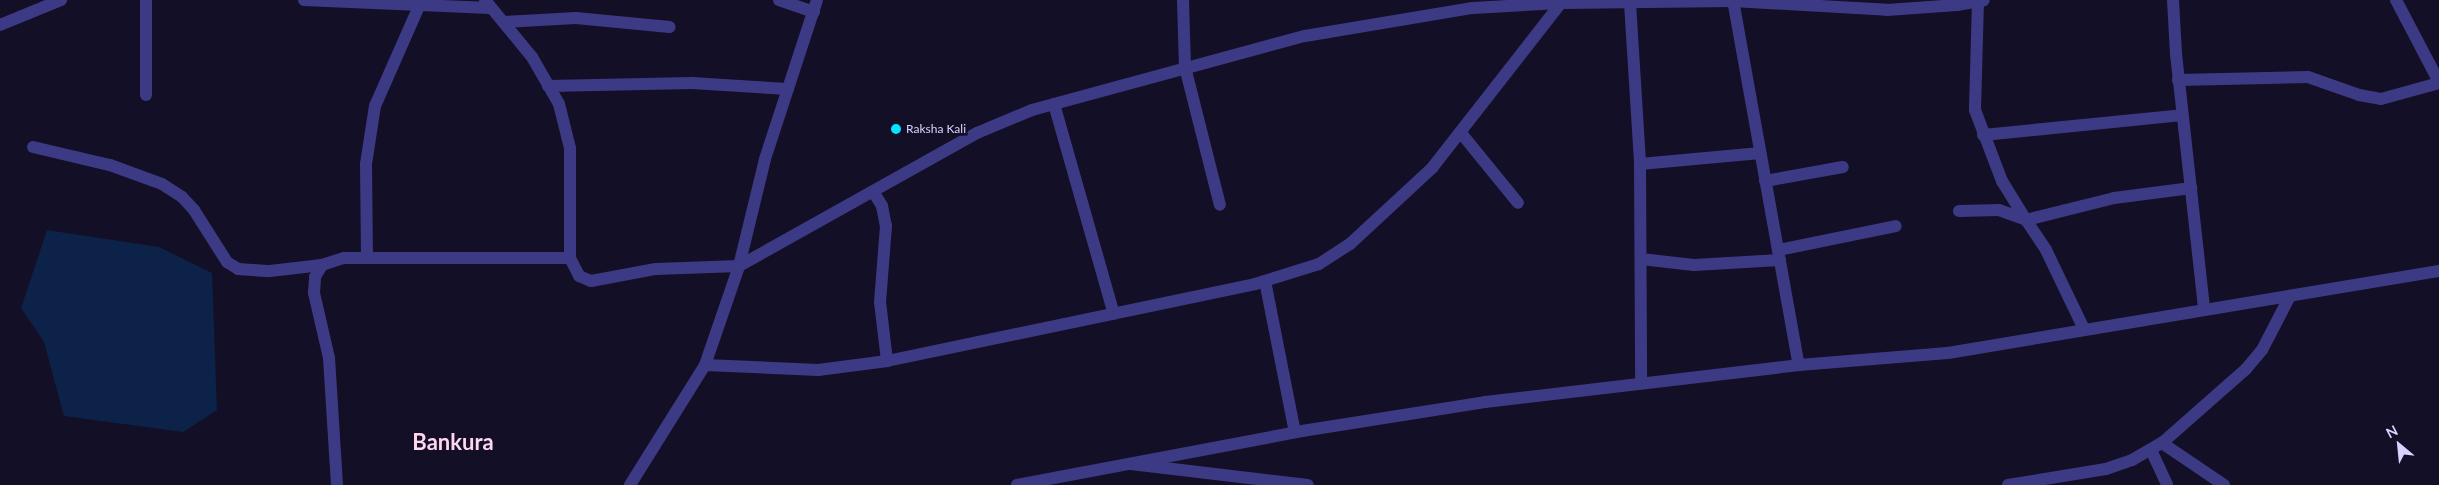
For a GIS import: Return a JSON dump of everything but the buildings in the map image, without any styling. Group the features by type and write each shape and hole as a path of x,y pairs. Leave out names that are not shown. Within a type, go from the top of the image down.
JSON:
{"street":[{"path":"0,25 61,0"},
{"path":"146,0 146,95"},
{"path":"304,0 487,4 532,57 559,104 570,148 570,258 579,276 592,281 656,269 739,266 874,193 977,133 1054,104 1305,36 1473,8 1561,2 1630,3 1733,0 1888,10 1981,1 1975,110 2002,181 2046,250 2084,329"},
{"path":"630,485 705,365 739,266 765,159 816,6 779,0"},
{"path":"1183,0 1185,67 1220,205"},
{"path":"1733,0 1799,365"},
{"path":"2174,0 2178,80 2204,309"},
{"path":"2178,80 2308,77 2359,95 2381,99 2439,83 2396,0"},
{"path":"705,365 818,370 886,361 1265,281 1319,264 1350,244 1432,168 1462,133 1561,2"},
{"path":"1630,3 1640,164 1641,383"},
{"path":"367,258 366,164 374,115 420,4"},
{"path":"504,22 576,18 670,27"},
{"path":"548,86 692,83 788,89"},
{"path":"1054,104 1114,314"},
{"path":"1983,135 2182,115"},
{"path":"1462,133 1518,203"},
{"path":"34,147 110,165 162,184 182,197 194,210 227,262 238,269 270,271 322,265 344,258 570,258"},
{"path":"1640,164 1760,153"},
{"path":"1765,180 1843,167"},
{"path":"1959,211 1999,210 2026,220 2062,208 2190,188"},
{"path":"874,193 882,206 886,226 880,302 886,361"},
{"path":"1640,258 1694,265 1779,255 1896,226"},
{"path":"322,265 315,277 314,293 329,358 337,485"},
{"path":"1017,485 1295,432 1485,402 1799,365 1948,353 2439,271"},
{"path":"1265,281 1295,432"},
{"path":"2008,485 2106,469 2156,447 2246,369 2262,350 2290,296"},
{"path":"2156,447 2167,485"},
{"path":"2156,447 2224,485"},
{"path":"1126,464 1308,485"}],"water":[{"path":"47,230 159,247 212,273 217,410 183,432 64,416 44,342 21,308"}],"place":[{"name":"Raksha Kali","path":"896,129"}],"district":[{"name":"Bankura","path":"453,442"}]}
